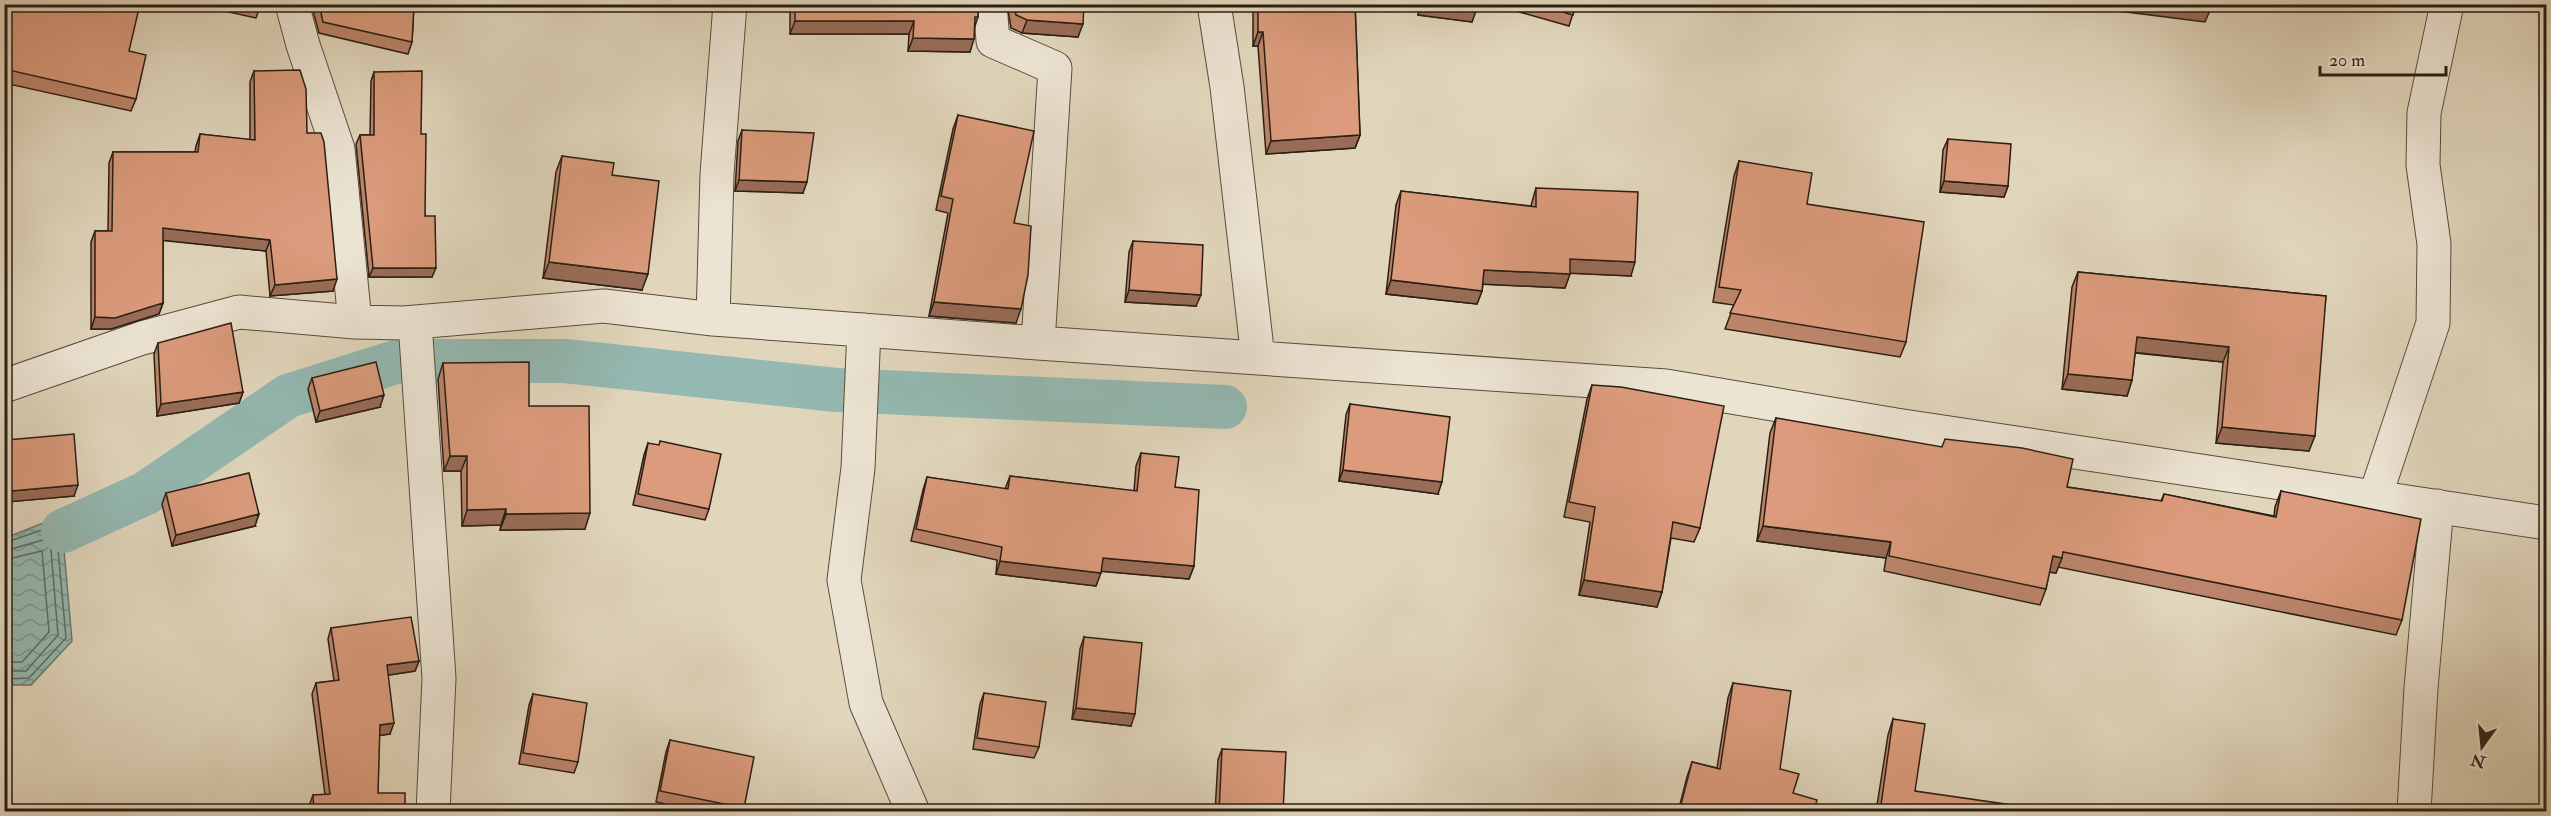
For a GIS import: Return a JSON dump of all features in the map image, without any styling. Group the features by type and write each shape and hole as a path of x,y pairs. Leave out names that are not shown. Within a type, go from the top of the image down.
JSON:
{"street":[{"path":"292,4 303,45 338,148 355,322"},
{"path":"713,318 717,174 730,4"},
{"path":"990,4 993,41 1055,68 1038,344"},
{"path":"1214,4 1227,87 1258,358"},
{"path":"2375,497 2433,323 2434,244 2423,165 2424,113 2447,4"},
{"path":"4,386 142,338 239,312 355,322 417,350 604,306 713,318 1038,344 1666,386 1896,424 2547,523"},
{"path":"864,330 858,468 844,580 866,703 913,812"},
{"path":"417,350 439,678 433,812"},
{"path":"2414,812 2421,688 2436,506"}],"water":[{"path":"61,516 72,641 31,685 5,685 5,538"}],"building":[{"path":"4,4 140,4 129,51 146,55 136,99 4,69"},
{"path":"319,4 414,4 412,42 323,22"},
{"path":"795,4 978,4 978,17 975,17 974,39 913,38 914,21 795,21"},
{"path":"1014,4 1084,4 1083,24 1027,20 1016,15"},
{"path":"1258,4 1355,4 1360,135 1271,141 1263,32 1258,32"},
{"path":"1431,4 1477,4 1476,11"},
{"path":"1536,4 1576,4 1573,15"},
{"path":"2187,4 2211,4 2211,8"},
{"path":"300,70 306,89 307,133 321,133 324,142 337,279 275,285 270,240 163,228 163,303 115,318 95,317 95,231 112,231 113,152 198,152 200,134 255,140 254,71"},
{"path":"422,71 421,134 426,134 425,216 435,216 436,268 373,268 360,135 374,135 374,72"},
{"path":"958,115 1034,131 1014,223 1031,226 1028,275 1021,309 934,302 953,199 941,196"},
{"path":"742,130 814,133 807,182 739,180"},
{"path":"1948,139 2011,144 2008,186 1944,181"},
{"path":"562,156 614,163 612,175 659,181 648,274 549,262"},
{"path":"1739,161 1812,173 1807,204 1924,222 1906,342 1730,313 1741,290 1719,287"},
{"path":"1536,188 1638,192 1635,262 1570,259 1570,274 1484,270 1482,291 1391,280 1401,191 1536,207"},
{"path":"1133,241 1203,245 1201,295 1129,290"},
{"path":"2078,272 2326,296 2315,436 2222,427 2229,347 2137,337 2132,380 2068,374"},
{"path":"231,323 243,392 161,404 158,343"},
{"path":"376,362 384,395 320,411 312,378"},
{"path":"529,362 529,406 589,406 590,513 506,514 506,509 467,510 467,456 450,456 443,363"},
{"path":"1592,385 1621,387 1724,406 1700,528 1673,522 1662,592 1584,580 1595,507 1569,502"},
{"path":"1350,404 1450,417 1442,482 1343,470"},
{"path":"1776,418 1942,447 1945,439 2022,448 2073,459 2067,487 2162,501 2164,494 2276,517 2281,491 2421,519 2402,620 2063,552 2062,558 2053,556 2046,589 1889,556 1891,542 1763,526"},
{"path":"74,434 78,485 11,491 7,440"},
{"path":"660,441 721,454 709,509 638,494 648,443 659,445"},
{"path":"1141,453 1179,457 1175,487 1199,490 1194,566 1103,558 1101,573 1000,561 1002,547 916,529 927,477 1008,489 1010,476 1137,491"},
{"path":"249,473 259,514 176,535 166,493"},
{"path":"411,617 419,661 387,665 394,723 380,725 378,793 405,793 405,812 314,812 313,795 330,794 316,683 339,680 331,628"},
{"path":"1084,637 1142,643 1135,714 1076,708"},
{"path":"1733,683 1791,691 1780,769 1799,774 1793,793 1817,800 1814,812 1679,812 1692,762 1720,769"},
{"path":"984,693 1046,702 1039,747 977,738"},
{"path":"533,694 587,703 578,762 523,753"},
{"path":"1893,719 1925,724 1915,791 2019,806 2018,812 1880,812"},
{"path":"670,740 754,757 744,808 660,791"},
{"path":"1222,749 1286,752 1283,812 1219,812"},
{"path":"1013,806 1038,812 1011,812"},
{"path":"958,809 975,812 957,812"}],"waterway":[{"path":"63,531 146,493 288,396 399,361 565,361 836,390 1225,407"}]}
